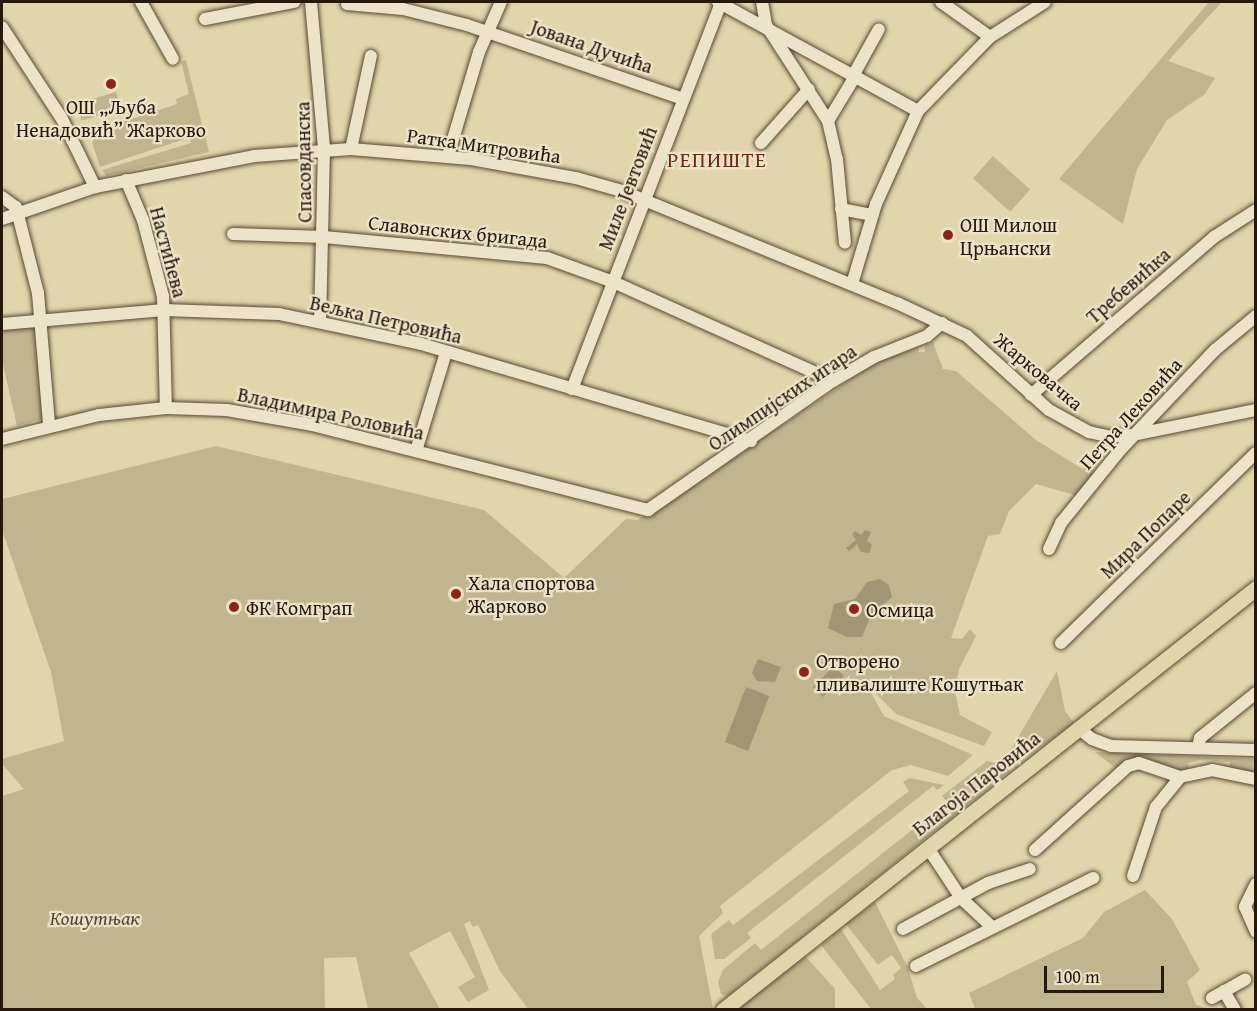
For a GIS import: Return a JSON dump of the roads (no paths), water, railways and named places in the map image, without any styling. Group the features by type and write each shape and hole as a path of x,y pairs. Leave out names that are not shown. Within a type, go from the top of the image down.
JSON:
{"main road":[{"name":"Благоја Паровића","path":"723,1010 1256,588"}],"street":[{"path":"141,2 173,59"},
{"path":"205,19 294,2"},
{"name":"Спасовданска","path":"311,2 324,149 324,237 320,322"},
{"path":"448,156 487,31 501,2"},
{"path":"720,2 766,25 918,111"},
{"name":"Миле Јевтовић","path":"572,389 611,281 720,2"},
{"path":"762,2 766,25 828,121 837,159 845,243"},
{"path":"941,2 990,38"},
{"path":"852,284 872,216 918,111 990,38 1045,2"},
{"name":"Јована Дучића","path":"347,4 415,12 487,31 683,99"},
{"path":"2,27 62,119 95,187"},
{"path":"828,121 879,29"},
{"path":"351,149 371,56"},
{"path":"760,143 809,89"},
{"name":"Ратка Митровића","path":"2,219 95,187 219,160 324,149 448,156 576,178 644,199 942,323"},
{"name":"Настићева","path":"126,180 153,254 164,310 166,408"},
{"path":"2,197 13,203 18,213 42,318 49,424"},
{"path":"842,209 872,216"},
{"name":"Требевићка","path":"1031,395 1206,244 1256,210"},
{"name":"Славонских бригада","path":"233,234 324,237 534,255 611,281 833,381"},
{"name":"Вељка Петровића","path":"2,324 42,318 164,310 243,311 320,322 446,352 751,441"},
{"name":"Петра Лековића","path":"1049,549 1061,523 1133,435 1215,350 1256,316"},
{"name":"Жарковачка","path":"942,323 972,340 1031,395 1083,431 1110,437 1133,435 1256,410"},
{"name":"Олимпијских игара","path":"648,510 751,441 833,381 874,357 927,336 942,323"},
{"path":"416,451 446,352"},
{"name":"Владимира Роловића","path":"2,439 49,424 166,408 269,416 648,510"},
{"name":"Мира Попаре","path":"1061,643 1256,453"},
{"path":"1198,748 1200,738 1256,693"},
{"path":"1078,729 1092,740 1111,746 1256,750"},
{"path":"1035,850 1128,766 1139,764 1179,777 1212,770 1256,779"},
{"path":"1133,876 1156,807 1179,777"},
{"path":"928,848 961,898 992,927"},
{"path":"903,929 961,898 1030,869"},
{"path":"916,966 1092,878"},
{"path":"1256,884 1246,902 1245,913 1256,932"},
{"path":"1212,998 1245,980"},
{"path":"1224,991 1235,1010"}],"place":[{"name":"ОШ „Љуба Ненадовић” Жарково","path":"111,84"},
{"name":"ОШ Милош Црњански","path":"948,235"},
{"name":"Хала спортова Жарково","path":"456,594"},
{"name":"ФК Комграп","path":"234,607"},
{"name":"Осмица","path":"854,609"},
{"name":"Отворено пливалиште Кошутњак","path":"804,672"}],"district":[{"name":"РЕПИШТЕ","path":"717,160"}],"park label":[{"name":"Кошутњак","path":"95,917"}]}
